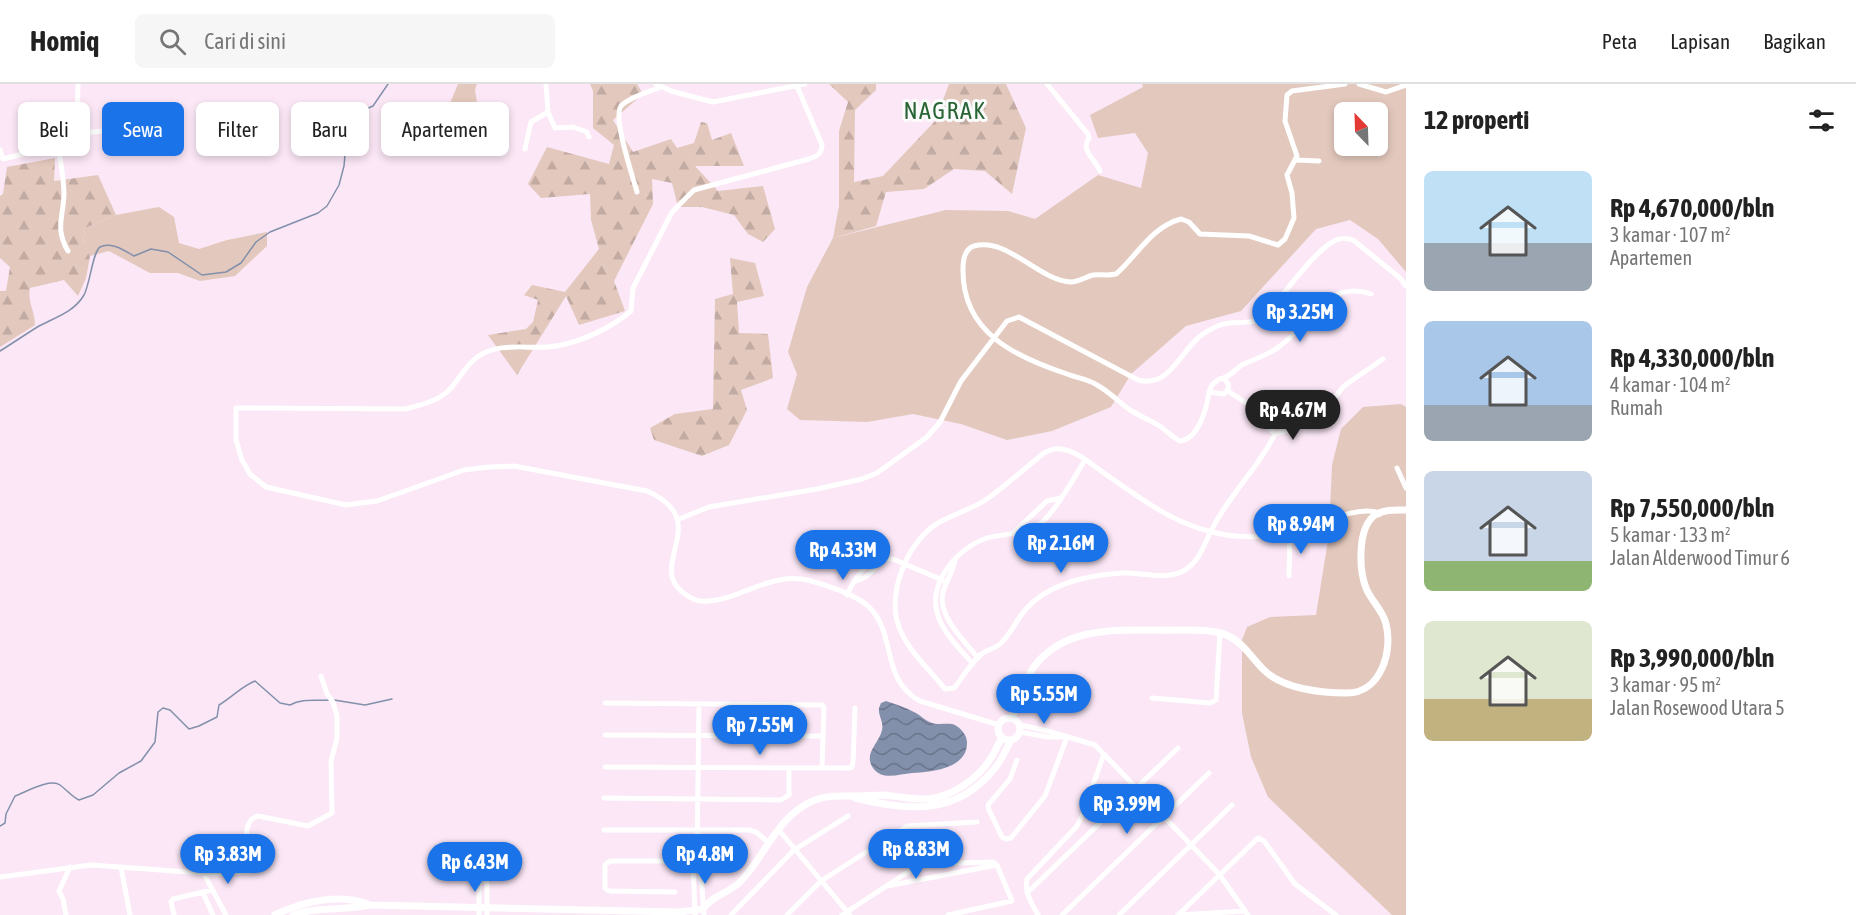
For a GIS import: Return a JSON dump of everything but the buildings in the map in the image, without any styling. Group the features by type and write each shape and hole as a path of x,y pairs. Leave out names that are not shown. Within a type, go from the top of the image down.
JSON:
{"street":[{"path":"78,84 78,102"},
{"path":"546,84 548,112 555,128 573,127 587,132 589,137"},
{"path":"637,192 618,117 618,110 627,102 658,86 692,98 713,102 806,84"},
{"path":"1047,84 1088,134 1085,149 1100,171"},
{"path":"1345,84 1292,91 1287,95 1285,120 1295,146 1296,160 1287,175 1292,193 1294,218 1285,240 1278,246 1249,236 1200,234 1189,222 1181,219 1169,223 1136,250 1116,274 1095,275 1070,282 1037,269 1006,251 983,245 970,247 966,252 963,265 965,290 978,321 993,339 1029,361 1097,384 1128,408 1155,423 1180,441 1186,440 1194,433 1215,382 1279,347 1332,296 1344,291 1356,290 1371,294"},
{"path":"1359,84 1386,92 1406,85"},
{"path":"797,86 822,145 822,151 818,156 809,159 694,190 672,212 633,288 631,311 616,324 556,346 505,348 484,352 473,360 449,391 425,404 405,409 236,408 236,440 242,460 250,474 266,487 346,505 377,501 465,470 489,467 514,466 647,491 661,497 679,519 671,577 675,586 690,598 700,601 715,599 763,584 790,579 807,580 859,599 877,618 895,674 900,685 909,695 920,701 999,725"},
{"path":"525,149 532,120 548,112"},
{"path":"0,150 3,159 18,156"},
{"path":"60,156 64,186 59,225 60,234 68,251"},
{"path":"1296,160 1318,161"},
{"path":"679,519 709,507 752,498 817,489 862,479 877,473 927,437 940,422 962,381 993,339 1007,321 1018,317 1138,380 1149,382 1157,380 1168,372 1199,337 1220,325 1261,320 1322,249 1339,239 1353,240 1400,278 1406,286"},
{"path":"1380,514 1375,511 1358,512 1290,533 1251,536 1210,532 1159,510 1078,454 1061,448 1053,449 1044,453 986,500 936,524 925,533 916,544 906,565 896,589 894,602 900,629 906,640 945,689 950,690 981,654 1002,643 1018,618 1041,596 1069,584 1101,576 1129,573 1177,574 1195,562 1210,532 1235,491 1265,453 1275,434 1305,425 1318,418 1344,386 1383,358"},
{"path":"1224,379 1229,387 1228,391"},
{"path":"1209,392 1224,394 1228,391"},
{"path":"1228,391 1246,403 1275,434"},
{"path":"973,664 942,624 938,615 936,595 949,565 976,542 1036,527 1060,498 1085,460"},
{"path":"1397,468 1406,488"},
{"path":"1014,532 1047,501 1060,498"},
{"path":"1012,718 1034,667 1058,646 1073,637 1110,630 1220,633 1240,644 1264,671 1286,683 1349,693 1368,687 1382,669 1386,657 1386,623 1365,586 1362,571 1362,538 1367,524 1375,516 1388,510 1406,510"},
{"path":"1288,576 1290,533"},
{"path":"847,595 858,573 872,561 893,560 944,580"},
{"path":"944,580 942,601 948,620 978,658"},
{"path":"1152,698 1210,703 1216,700 1220,633"},
{"path":"0,877 92,865 216,874 251,871 246,828 248,821 252,818 258,816 308,826 333,812 331,761 337,738 337,715 321,676"},
{"path":"605,703 822,705 822,768"},
{"path":"699,704 697,854 700,861 704,912"},
{"path":"605,767 852,767 855,708"},
{"path":"1011,740 1002,737 999,725 1004,719 1012,718"},
{"path":"1012,718 1020,729"},
{"path":"1020,729 1048,730 1095,745 1219,874 1247,913"},
{"path":"845,796 914,808 944,805 961,798 986,778 997,766 1011,740 1017,737 1020,729"},
{"path":"605,735 823,736"},
{"path":"704,912 710,900 724,894 750,871 778,829 806,805 831,796 882,795 915,799 941,796 957,790 980,772 1002,737"},
{"path":"1017,760 1010,778 988,805 988,810 1002,837 1006,839 1011,838 1045,796 1067,737"},
{"path":"1028,893 1178,748"},
{"path":"1038,915 1028,893 1027,879 1077,826 1104,754"},
{"path":"604,798 786,799 789,795 789,768"},
{"path":"1062,915 1209,773"},
{"path":"1119,915 1232,805"},
{"path":"731,915 794,850 848,816"},
{"path":"787,915 820,881 907,826 977,822"},
{"path":"778,829 846,914 920,864 993,862 997,865 1012,901 948,915"},
{"path":"604,830 749,830 756,832 768,842"},
{"path":"1179,915 1258,838 1264,841 1295,884 1336,915"},
{"path":"694,913 693,861 697,854"},
{"path":"675,892 609,891 605,888 605,865 607,863 734,861"},
{"path":"884,887 997,865"},
{"path":"66,915 59,891 70,867"},
{"path":"121,867 130,915"},
{"path":"203,872 226,915"},
{"path":"484,874 487,884 483,911 479,884 484,874"},
{"path":"174,915 171,902 173,899 212,890"},
{"path":"203,892 213,915"},
{"path":"275,915 302,904 319,901 359,900 370,905"},
{"path":"293,915 320,908 358,908 370,905 520,912 704,912"},
{"path":"1179,915 1247,913"}],"green space":[{"path":"458,84 477,84 475,90 477,102 450,102"},
{"path":"590,84 637,84 643,94 613,120 633,152 671,139 677,148 694,143 701,122 707,123 712,140 731,133 744,166 695,166 718,191 763,186 775,229 763,242 748,234 734,215 702,207 678,207 672,183 652,179 653,204 614,281 625,311 579,325 566,296 517,375 488,335 526,329 533,322 538,300 524,295 532,285 565,292 599,249 591,220 590,194 541,198 528,184 547,147 609,164 614,145 593,128 593,91"},
{"path":"829,84 876,84 876,90 855,110 854,182 883,176 935,121 949,84 1006,84 1026,128 1012,194 985,171 954,169 924,189 886,192 876,226 833,238 839,206 839,131 848,102"},
{"path":"1142,84 1406,84 1406,272 1378,239 1350,220 1316,229 1241,311 1186,326 1131,374 1111,407 1052,431 1007,440 961,424 913,414 867,422 800,420 787,409 797,374 788,352 807,287 833,238 946,210 1008,211 1035,219 1098,175 1141,188 1148,153 1135,133 1098,138 1090,115 1143,87"},
{"path":"55,158 54,181 98,175 116,215 85,228 83,245 90,256 86,278 78,296 64,280 30,288 35,325 0,347 0,291 6,291 10,267 0,258 0,196 3,194 7,167"},
{"path":"159,207 174,217 179,243 199,249 227,240 267,232 267,246 235,276 200,281 178,273 150,273 109,251 90,256 83,246 85,228 116,215"},
{"path":"730,258 755,263 764,296 737,302 739,333 768,334 773,378 741,390 747,410 729,445 702,456 654,440 650,428 675,414 713,409 715,299 733,294"},
{"path":"1401,404 1406,407 1406,915 1392,915 1268,797 1251,757 1242,713 1242,640 1247,627 1270,617 1316,615 1329,534 1332,465 1341,429 1363,407"}],"water":[{"path":"886,701 912,711 932,723 952,724 958,727 967,740 961,759 955,764 929,772 886,776 877,772 870,763 870,758 882,730 879,708 881,703"}],"waterway":[{"path":"0,351 39,326 70,310 80,301 86,290 95,255 104,245 122,249 134,256 151,249 168,252 202,275 226,272 241,263 256,242 270,232 318,213 327,206 339,185 344,166 347,132 352,118 357,113 373,106 388,84"},
{"path":"0,826 5,823 6,814 15,796 44,784 56,783 79,800 93,795 119,773 141,761 155,742 158,712 163,708 170,710 189,729 217,717 219,705 255,681 280,703 290,705 304,701 329,700"},
{"path":"334,700 365,705 392,699"}],"district":[{"name":"NAGRAK","path":"945,110"}]}
